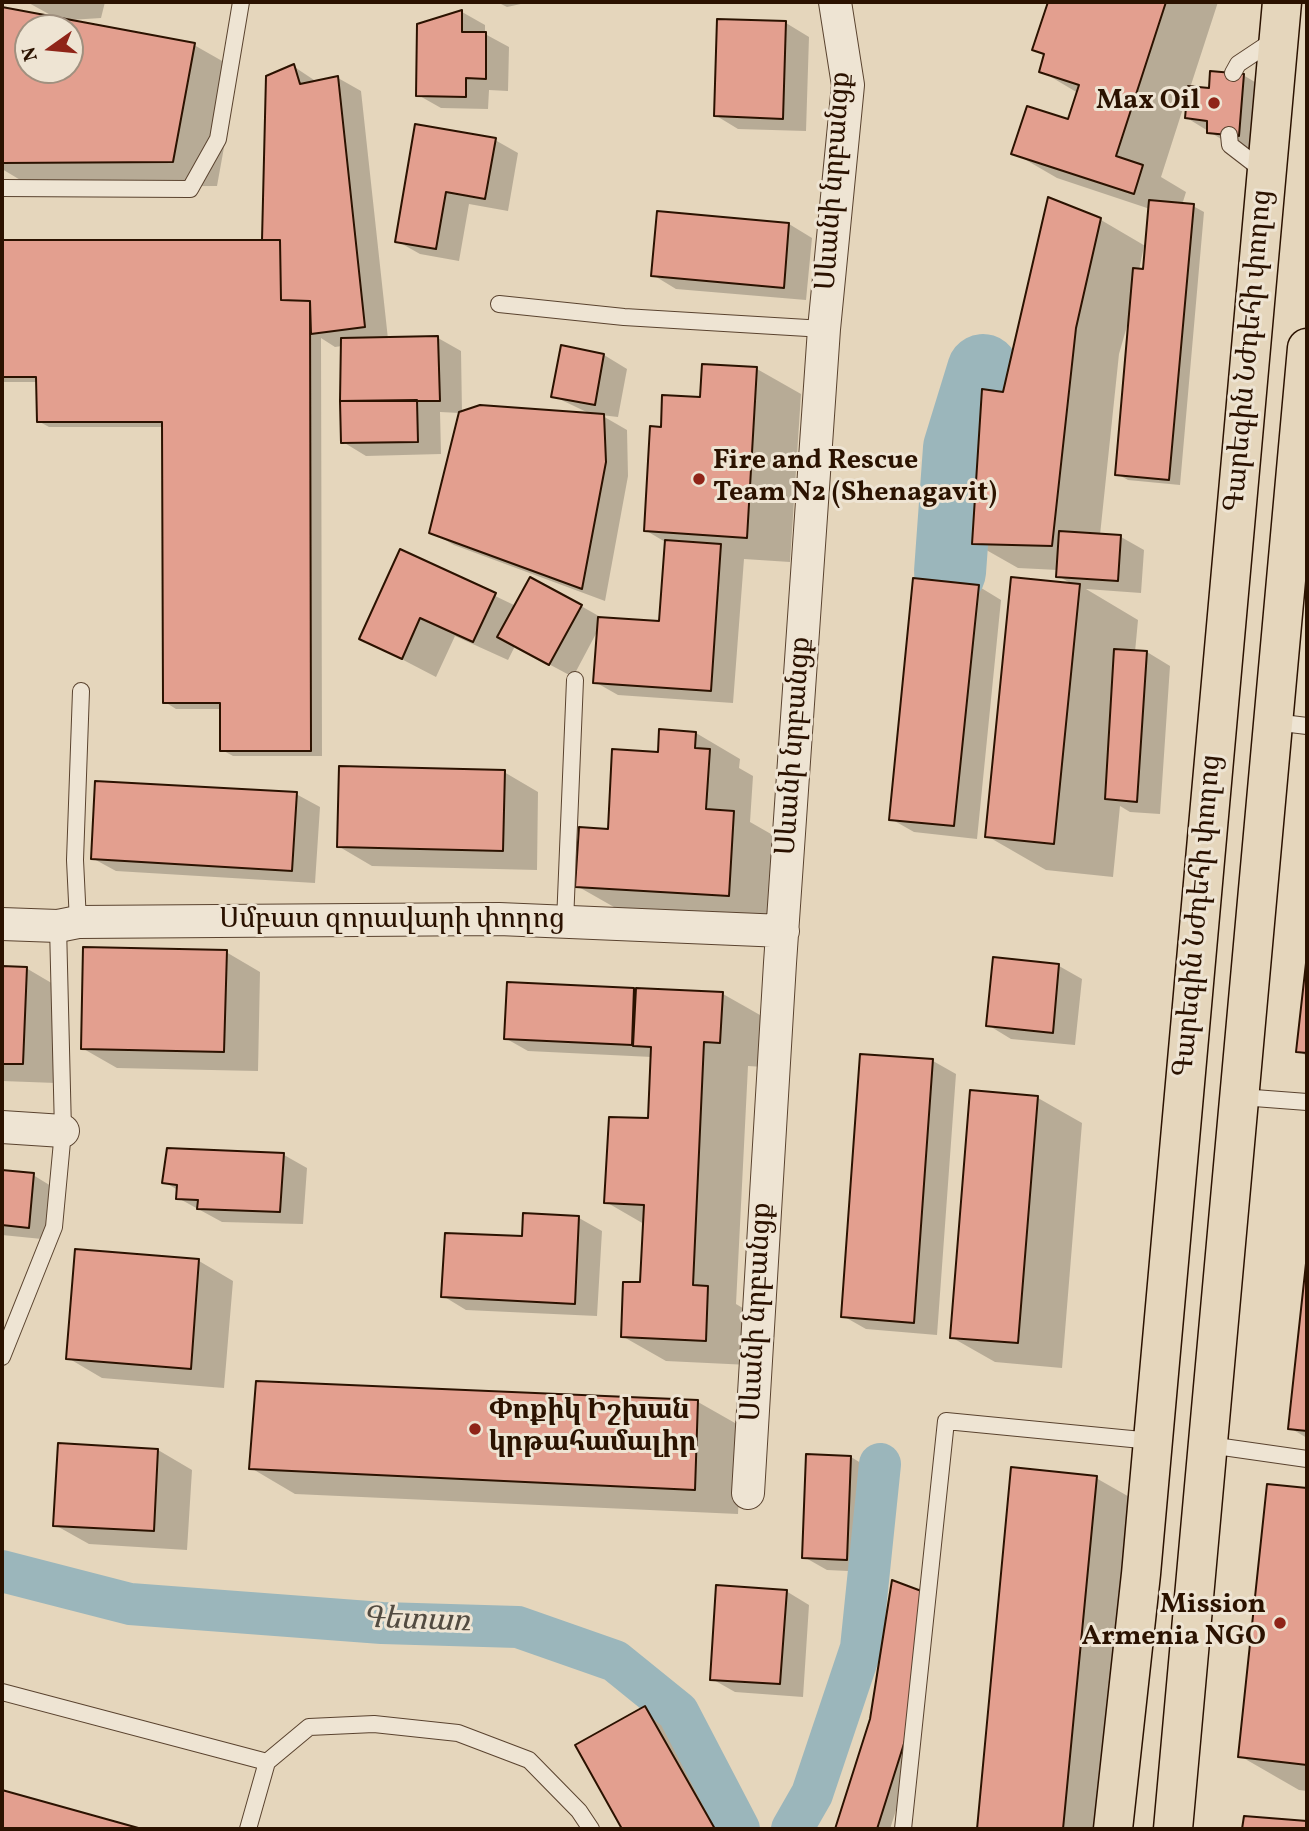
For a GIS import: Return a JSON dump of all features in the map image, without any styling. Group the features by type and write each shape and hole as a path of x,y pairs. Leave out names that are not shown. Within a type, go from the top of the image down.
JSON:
{"main road":[{"name":"Գարեգին Նժդեհի փողոց","path":"1113,1829 1152,1441 1280,19"},
{"name":"Գարեգին Նժդեհի փողոց","path":"1173,1829 1241,1097 1291,724 1307,348"}],"street":[{"name":"Սևանի նրբանցք","path":"748,1493 824,329 848,85 835,2"},
{"name":"Սմբատ զորավարի փողոց","path":"2,924 485,919 783,931"},
{"path":"2,1127 63,1130"}],"lane":[{"path":"2,188 190,189 218,139 241,2"},
{"path":"1233,73 1238,64 1280,19"},
{"path":"1228,135 1230,145 1266,174"},
{"path":"499,303 624,317 824,329"},
{"path":"565,922 575,680"},
{"path":"2,1357 54,1227 63,1130 68,924 75,860 81,691"},
{"path":"1241,1097 1307,1101"},
{"path":"902,1829 946,1421 1152,1441"},
{"path":"1209,1445 1307,1459"},
{"path":"2,1692 267,1762"},
{"path":"248,1829 267,1762 309,1727 374,1724 458,1733 528,1760 579,1811 591,1829"}],"building":[{"path":"1048,2 1166,2 1116,156 1143,165 1134,194 1011,154 1027,106 1068,119 1079,85 1039,72 1044,54 1032,50"},
{"path":"2,7 40,14 14,14 14,84 84,84 84,22 195,43 173,162 2,163"},
{"path":"462,10 462,32 486,32 486,79 466,78 466,97 416,96 417,24"},
{"path":"717,19 786,21 783,119 714,116"},
{"path":"294,64 300,84 338,76 365,327 311,334 310,301 281,300 280,240 262,240 266,76"},
{"name":"Max Oil","path":"1210,71 1244,74 1239,136 1207,133 1207,121 1185,118 1188,86 1209,88"},
{"path":"415,124 496,138 485,199 446,192 436,249 395,242"},
{"path":"1048,197 1101,218 1076,328 1052,546 972,544 982,389 1003,392"},
{"path":"1149,200 1194,204 1169,480 1115,475 1133,268 1143,269"},
{"path":"657,211 789,223 784,288 651,276"},
{"path":"2,240 280,240 281,300 310,301 311,751 220,751 220,703 163,703 162,422 37,422 36,377 2,377"},
{"path":"438,336 440,401 340,401 341,338"},
{"path":"561,345 604,354 595,405 551,397"},
{"name":"Fire and Rescue Team N2 (Shenagavit)","path":"702,364 757,367 747,538 644,531 650,426 661,427 662,395 700,397"},
{"path":"417,400 418,442 341,443 340,401"},
{"path":"480,405 604,414 606,462 582,589 429,533 459,412"},
{"path":"1059,531 1121,535 1118,581 1056,577"},
{"path":"665,540 721,544 711,691 593,683 598,617 659,621"},
{"path":"400,549 496,593 473,642 420,618 402,659 359,639"},
{"path":"530,577 582,605 549,665 497,637"},
{"path":"1011,577 1080,584 1054,844 985,837"},
{"path":"913,578 979,585 954,826 889,820"},
{"path":"1114,649 1147,651 1137,802 1105,799"},
{"path":"659,729 696,732 695,748 710,749 706,809 734,811 729,896 575,887 579,827 608,829 612,749 658,752"},
{"path":"339,766 505,770 503,851 337,847"},
{"path":"95,781 297,792 292,871 91,859"},
{"path":"83,947 227,950 224,1052 81,1049"},
{"path":"1307,954 1307,1053 1296,1052"},
{"path":"993,957 1059,964 1053,1033 986,1026"},
{"path":"2,966 27,967 23,1064 2,1064"},
{"path":"507,982 634,988 632,1045 504,1039"},
{"path":"636,988 723,992 720,1043 704,1042 693,1285 708,1286 706,1341 621,1337 623,1282 640,1282 644,1205 604,1203 609,1117 648,1118 651,1047 633,1046"},
{"path":"860,1054 933,1059 914,1323 841,1317"},
{"path":"970,1090 1038,1096 1018,1343 950,1338"},
{"path":"167,1148 284,1153 280,1212 197,1209 198,1200 176,1199 177,1185 162,1183"},
{"path":"2,1170 34,1173 29,1228 2,1225"},
{"path":"523,1213 579,1216 575,1304 441,1297 445,1233 522,1236"},
{"path":"75,1249 199,1259 191,1369 66,1359"},
{"path":"1307,1254 1307,1431 1288,1429"},
{"path":"256,1381 698,1400 695,1490 249,1469"},
{"path":"58,1443 158,1449 154,1531 53,1526"},
{"path":"806,1454 851,1456 847,1560 802,1558"},
{"path":"1011,1467 1097,1476 1063,1829 977,1829"},
{"name":"Mission Armenia NGO","path":"1267,1484 1307,1488 1307,1765 1238,1757"},
{"path":"892,1580 924,1592 908,1731 877,1829 835,1829 870,1719"},
{"path":"716,1585 787,1590 780,1684 710,1680"},
{"path":"645,1706 715,1829 622,1829 575,1745"},
{"path":"2,1790 142,1829 2,1829"},
{"path":"1244,1816 1307,1821 1307,1829 1242,1829"}],"waterway":[{"path":"950,572 959,448 983,370"},
{"path":"792,1829 812,1794 861,1648 880,1464"},
{"name":"Գետառ","path":"2,1571 130,1604 382,1623 518,1627 615,1661 678,1712 739,1829"}],"place":[{"name":"Max Oil","path":"1214,103"},
{"name":"Fire and Rescue Team N2 (Shenagavit)","path":"699,479"},
{"name":"Փոքիկ Իշխան կրթահամալիր","path":"475,1429"},
{"name":"Mission Armenia NGO","path":"1280,1623"}]}
